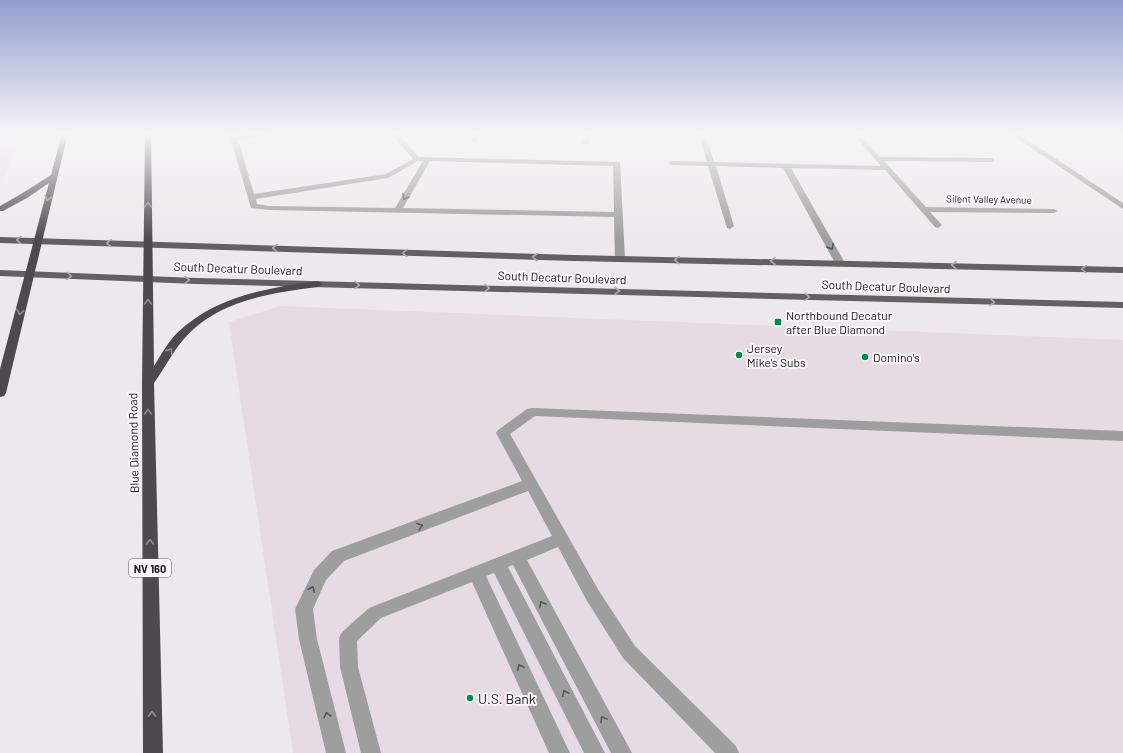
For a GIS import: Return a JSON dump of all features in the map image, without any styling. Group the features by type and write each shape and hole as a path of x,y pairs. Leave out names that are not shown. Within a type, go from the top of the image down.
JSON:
{"highway":[{"path":"0,392 56,168"},
{"name":"Blue Diamond Road","path":"148,168 148,384 153,753"},
{"path":"0,209 24,196 54,176"},
{"path":"148,384 180,337 204,317 224,304 248,296 318,284"}],"main road":[{"name":"South Decatur Boulevard","path":"0,240 620,259 840,262 1123,270"},
{"name":"South Decatur Boulevard","path":"0,273 318,284 1123,305"}],"street":[{"path":"243,168 254,206 269,208 619,215"},
{"path":"252,198 388,176 401,168"},
{"path":"397,210 422,168"},
{"path":"617,168 620,259"},
{"path":"712,168 730,226"},
{"path":"787,168 840,262"},
{"path":"886,168 938,224"},
{"path":"1064,168 1123,208"},
{"name":"Silent Valley Avenue","path":"923,209 1054,211"},
{"path":"729,753 629,652 593,596 503,434 532,412 1123,436"},
{"path":"336,753 308,639 304,609 320,575 338,556 531,484"},
{"path":"371,753 349,667 348,638 376,613 561,539"},
{"path":"517,557 622,753"},
{"path":"498,565 595,753"},
{"path":"476,573 560,753"}],"shaded area":[{"path":"0,168 8,168 0,186"},
{"path":"280,306 1123,340 1123,753 293,753 229,322"}],"place":[{"name":"Northbound Decatur after Blue Diamond","path":"778,322"},
{"name":"Jersey Mike's Subs","path":"739,355"},
{"name":"Domino's","path":"865,357"},
{"name":"U.S. Bank","path":"470,698"}]}
